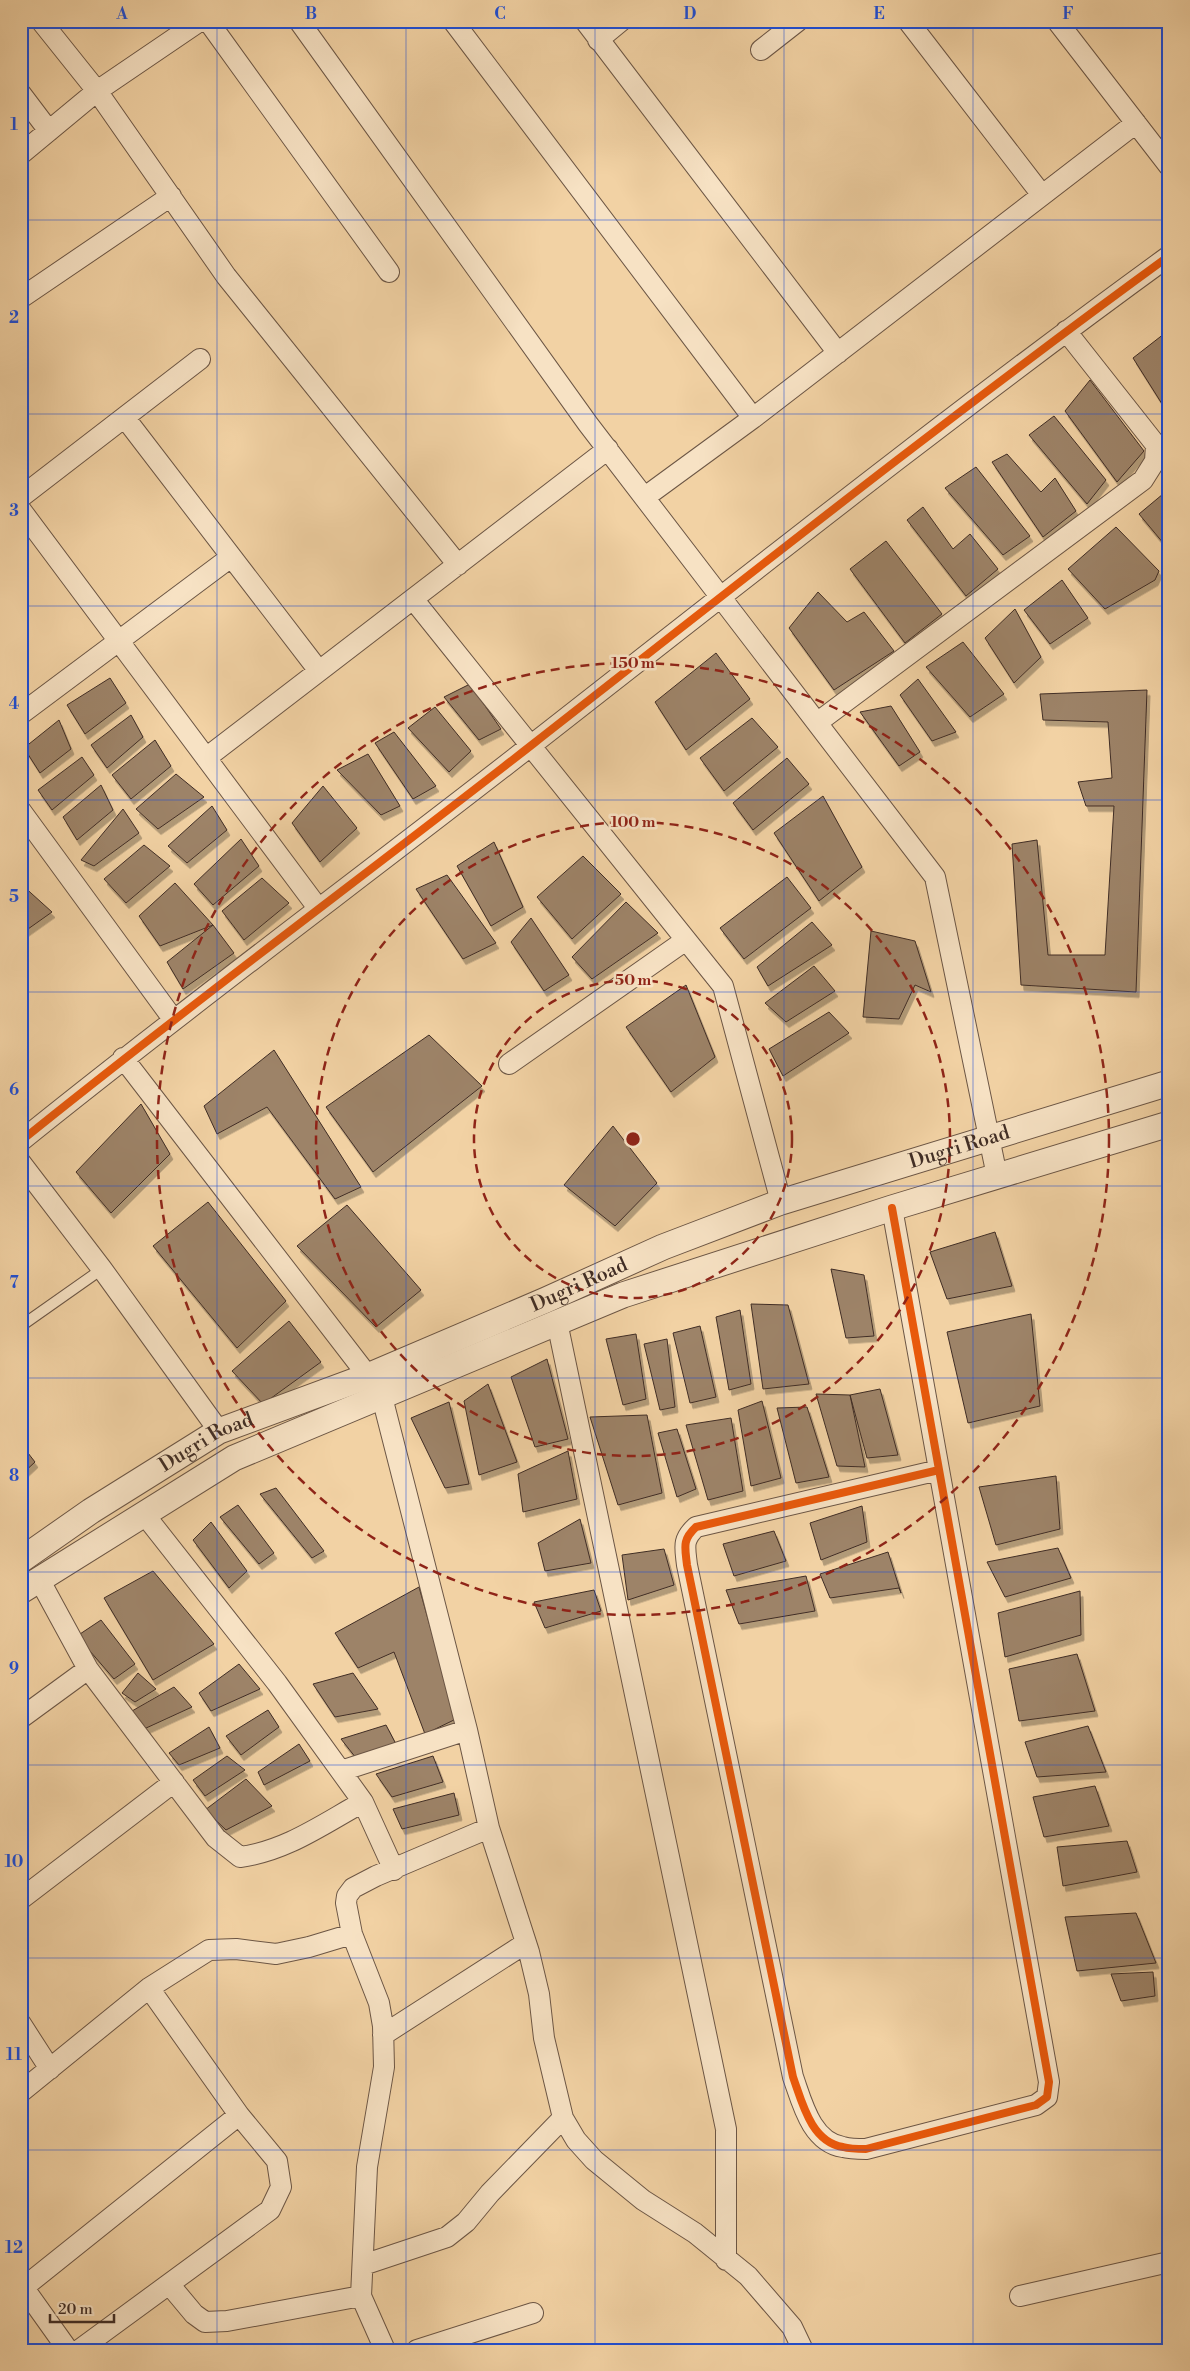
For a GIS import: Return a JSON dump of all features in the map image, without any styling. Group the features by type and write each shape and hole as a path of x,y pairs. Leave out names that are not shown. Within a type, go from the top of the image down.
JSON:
{"street":[{"path":"42,21 98,91 226,276 458,565"},
{"path":"21,154 98,91 200,21"},
{"path":"208,21 389,272"},
{"path":"299,21 608,449 935,877 997,1176"},
{"path":"453,21 753,418"},
{"path":"584,21 838,353"},
{"path":"598,40 621,21"},
{"path":"761,50 798,21"},
{"path":"908,21 1042,195"},
{"path":"1057,21 1169,166"},
{"path":"21,94 50,131"},
{"path":"645,497 753,418 1136,123"},
{"path":"21,298 171,196"},
{"path":"21,1141 173,1019 530,746 721,595 1066,330 1169,256"},
{"path":"818,722 1144,480 1155,461 1156,445 1066,330"},
{"path":"21,497 200,359"},
{"path":"125,418 319,671"},
{"path":"206,758 608,449"},
{"path":"21,510 318,908"},
{"path":"21,714 231,557"},
{"path":"413,599 722,986 781,1202"},
{"path":"21,811 173,1019"},
{"path":"509,1064 686,940"},
{"path":"123,1058 368,1376"},
{"name":"Dugri Road","path":"21,1560 91,1512 219,1431 368,1376 546,1300 663,1247 781,1202 1169,1083"},
{"name":"Dugri Road","path":"30,1585 234,1458 623,1295 892,1208 1169,1124"},
{"path":"21,1163 102,1269 219,1431"},
{"path":"892,1208 1049,2082 1047,2097 1036,2105 866,2149 841,2147 825,2139 807,2117 793,2076 687,1565 685,1542 687,1536 696,1527 939,1470"},
{"path":"557,1322 726,2129 726,2260"},
{"path":"382,1397 467,1730 489,1828 526,1943 539,1994 544,2038 564,2118 576,2140 594,2160 643,2200 695,2233 748,2276 792,2327 803,2350"},
{"path":"144,1514 277,1683 363,1802 394,1870"},
{"path":"30,1585 88,1669 216,1838 240,1858 261,1855 283,1847 363,1802"},
{"path":"21,1718 88,1669"},
{"path":"341,1771 467,1730"},
{"path":"21,1899 174,1782"},
{"path":"384,2350 361,2296 367,2167 384,2067 383,2035 379,2003 352,1934 347,1896 352,1888 360,1884 489,1828"},
{"path":"21,2092 149,1988 209,1950 236,1949 276,1954 309,1948 352,1934"},
{"path":"383,2035 526,1943"},
{"path":"79,2350 270,2210 281,2187 277,2161 239,2115 149,1988"},
{"path":"21,2024 50,2069"},
{"path":"68,2350 22,2285 239,2115"},
{"path":"363,2265 447,2237 466,2222 490,2192 564,2118"},
{"path":"1020,2296 1169,2262"},
{"path":"169,2284 194,2314 205,2322 227,2321 361,2296"},
{"path":"417,2350 532,2313"}],"lane":[{"path":"21,1326 102,1269"}],"building":[{"path":"1169,330 1169,415 1133,358"},
{"path":"1090,380 1144,451 1117,482 1065,411"},
{"path":"1054,416 1106,480 1087,504 1029,435"},
{"path":"1007,454 1041,492 1055,478 1076,511 1043,537 992,462"},
{"path":"976,467 1030,536 1003,555 945,488"},
{"path":"1169,489 1169,550 1139,514"},
{"path":"923,507 953,549 970,534 998,569 966,596 907,520"},
{"path":"1116,527 1159,571 1155,580 1105,609 1068,569"},
{"path":"886,541 942,614 905,643 850,569"},
{"path":"1062,580 1088,618 1050,644 1024,610"},
{"path":"818,592 847,622 864,612 894,651 834,690 789,628"},
{"path":"1015,609 1041,657 1014,683 985,638"},
{"path":"963,642 1004,694 970,717 926,667"},
{"path":"716,653 750,699 686,750 655,702"},
{"path":"110,678 126,703 85,734 67,705"},
{"path":"918,679 956,732 932,741 900,695"},
{"path":"470,684 501,729 479,740 444,697"},
{"path":"1147,690 1136,992 1021,985 1012,844 1037,840 1048,955 1105,955 1114,806 1086,806 1078,782 1112,778 1108,722 1043,720 1040,694"},
{"path":"891,706 920,752 899,766 860,712"},
{"path":"435,707 471,751 449,772 408,728"},
{"path":"131,715 143,737 107,768 91,745"},
{"path":"752,718 778,747 724,791 700,758"},
{"path":"59,720 71,749 40,773 24,748"},
{"path":"394,732 436,786 413,799 375,743"},
{"path":"155,740 171,766 131,799 112,775"},
{"path":"368,754 400,806 381,815 337,770"},
{"path":"82,757 94,775 52,810 38,790"},
{"path":"787,758 809,784 753,830 733,803"},
{"path":"176,774 204,797 158,829 136,809"},
{"path":"101,785 113,810 77,840 63,817"},
{"path":"323,786 357,828 320,862 292,823"},
{"path":"823,796 862,867 819,901 774,833"},
{"path":"212,806 227,830 187,863 168,846"},
{"path":"123,809 139,833 94,866 81,860"},
{"path":"241,839 259,866 213,905 194,884"},
{"path":"494,842 523,907 491,926 457,866"},
{"path":"144,845 170,866 126,903 104,879"},
{"path":"583,856 621,894 572,939 537,897"},
{"path":"447,875 496,943 463,959 416,889"},
{"path":"787,877 811,908 744,959 720,928"},
{"path":"262,878 289,903 244,940 222,911"},
{"path":"175,883 213,925 160,946 139,916"},
{"path":"21,884 52,912 21,934"},
{"path":"626,902 658,933 592,979 572,957"},
{"path":"531,918 569,975 544,991 511,942"},
{"path":"812,922 832,945 768,986 757,967"},
{"path":"213,925 234,953 183,989 167,962"},
{"path":"871,931 915,941 931,992 915,985 899,1019 863,1017"},
{"path":"814,966 835,991 786,1022 765,1003"},
{"path":"686,985 715,1057 671,1092 626,1027"},
{"path":"829,1012 849,1033 783,1076 769,1049"},
{"path":"429,1035 482,1086 373,1172 326,1107"},
{"path":"274,1050 361,1187 335,1199 267,1107 217,1134 204,1106"},
{"path":"141,1104 170,1154 111,1213 76,1172"},
{"path":"613,1126 657,1183 615,1226 564,1185"},
{"path":"208,1202 286,1301 237,1348 153,1246"},
{"path":"347,1205 421,1290 376,1327 297,1246"},
{"path":"995,1232 1012,1286 947,1299 930,1252"},
{"path":"831,1269 864,1275 874,1336 846,1338"},
{"path":"751,1304 788,1305 809,1384 763,1389"},
{"path":"740,1310 751,1384 729,1390 716,1317"},
{"path":"1031,1314 1040,1406 968,1423 947,1332"},
{"path":"289,1321 321,1362 263,1404 232,1371"},
{"path":"700,1326 716,1397 690,1403 673,1333"},
{"path":"636,1334 646,1399 623,1405 606,1339"},
{"path":"667,1339 675,1407 660,1410 644,1344"},
{"path":"547,1359 568,1439 535,1447 511,1377"},
{"path":"488,1384 517,1462 479,1475 464,1401"},
{"path":"880,1389 898,1455 867,1458 850,1395"},
{"path":"816,1394 850,1395 865,1467 837,1466"},
{"path":"762,1401 781,1478 751,1486 738,1410"},
{"path":"449,1402 469,1484 445,1488 411,1418"},
{"path":"807,1407 829,1477 796,1483 777,1408"},
{"path":"647,1415 662,1493 618,1505 590,1417"},
{"path":"731,1418 743,1491 708,1500 686,1425"},
{"path":"677,1429 696,1489 677,1497 658,1433"},
{"path":"21,1444 35,1462 21,1475"},
{"path":"568,1451 577,1499 523,1512 518,1474"},
{"path":"1056,1476 1060,1529 996,1545 979,1487"},
{"path":"276,1488 324,1551 312,1558 260,1494"},
{"path":"238,1505 274,1553 259,1564 220,1517"},
{"path":"862,1506 867,1542 821,1560 810,1523"},
{"path":"580,1519 591,1563 545,1571 538,1543"},
{"path":"211,1522 247,1571 229,1588 193,1540"},
{"path":"774,1531 786,1561 734,1576 723,1544"},
{"path":"1058,1548 1071,1578 1005,1597 987,1562"},
{"path":"664,1549 674,1585 628,1600 622,1555"},
{"path":"888,1552 901,1593 899,1588 830,1598 820,1574"},
{"path":"153,1571 214,1644 153,1680 104,1598"},
{"path":"806,1576 815,1611 739,1624 726,1590"},
{"path":"419,1587 456,1719 425,1734 394,1652 358,1668 335,1633"},
{"path":"594,1590 601,1611 545,1628 534,1602"},
{"path":"1080,1591 1081,1635 1005,1657 998,1613"},
{"path":"101,1620 135,1664 114,1679 77,1636"},
{"path":"1077,1654 1095,1711 1019,1721 1009,1669"},
{"path":"239,1664 260,1689 211,1711 199,1693"},
{"path":"138,1673 156,1689 135,1702 122,1693"},
{"path":"353,1673 378,1709 335,1717 313,1684"},
{"path":"174,1687 192,1707 144,1729 132,1711"},
{"path":"268,1710 279,1727 241,1755 226,1736"},
{"path":"386,1725 397,1746 356,1758 341,1739"},
{"path":"1088,1726 1106,1772 1037,1777 1025,1742"},
{"path":"209,1727 220,1748 179,1765 169,1753"},
{"path":"299,1744 310,1761 264,1785 258,1772"},
{"path":"227,1756 245,1770 205,1796 193,1780"},
{"path":"433,1756 443,1782 392,1797 376,1774"},
{"path":"246,1779 272,1806 226,1830 205,1810"},
{"path":"1095,1786 1109,1826 1044,1837 1033,1797"},
{"path":"454,1793 459,1815 402,1829 393,1809"},
{"path":"1127,1841 1137,1872 1063,1886 1057,1847"},
{"path":"1136,1913 1156,1963 1077,1971 1065,1917"},
{"path":"1153,1972 1155,1996 1121,2001 1111,1974"}],"cycle path":[{"path":"21,1141 148,1040 469,794 849,497 1008,375 1169,256"},
{"path":"892,1208 1049,2082 1047,2097 1036,2105 866,2149 849,2148 832,2144 815,2129 804,2109 793,2077 687,1565 686,1540 696,1527 939,1470"}]}
